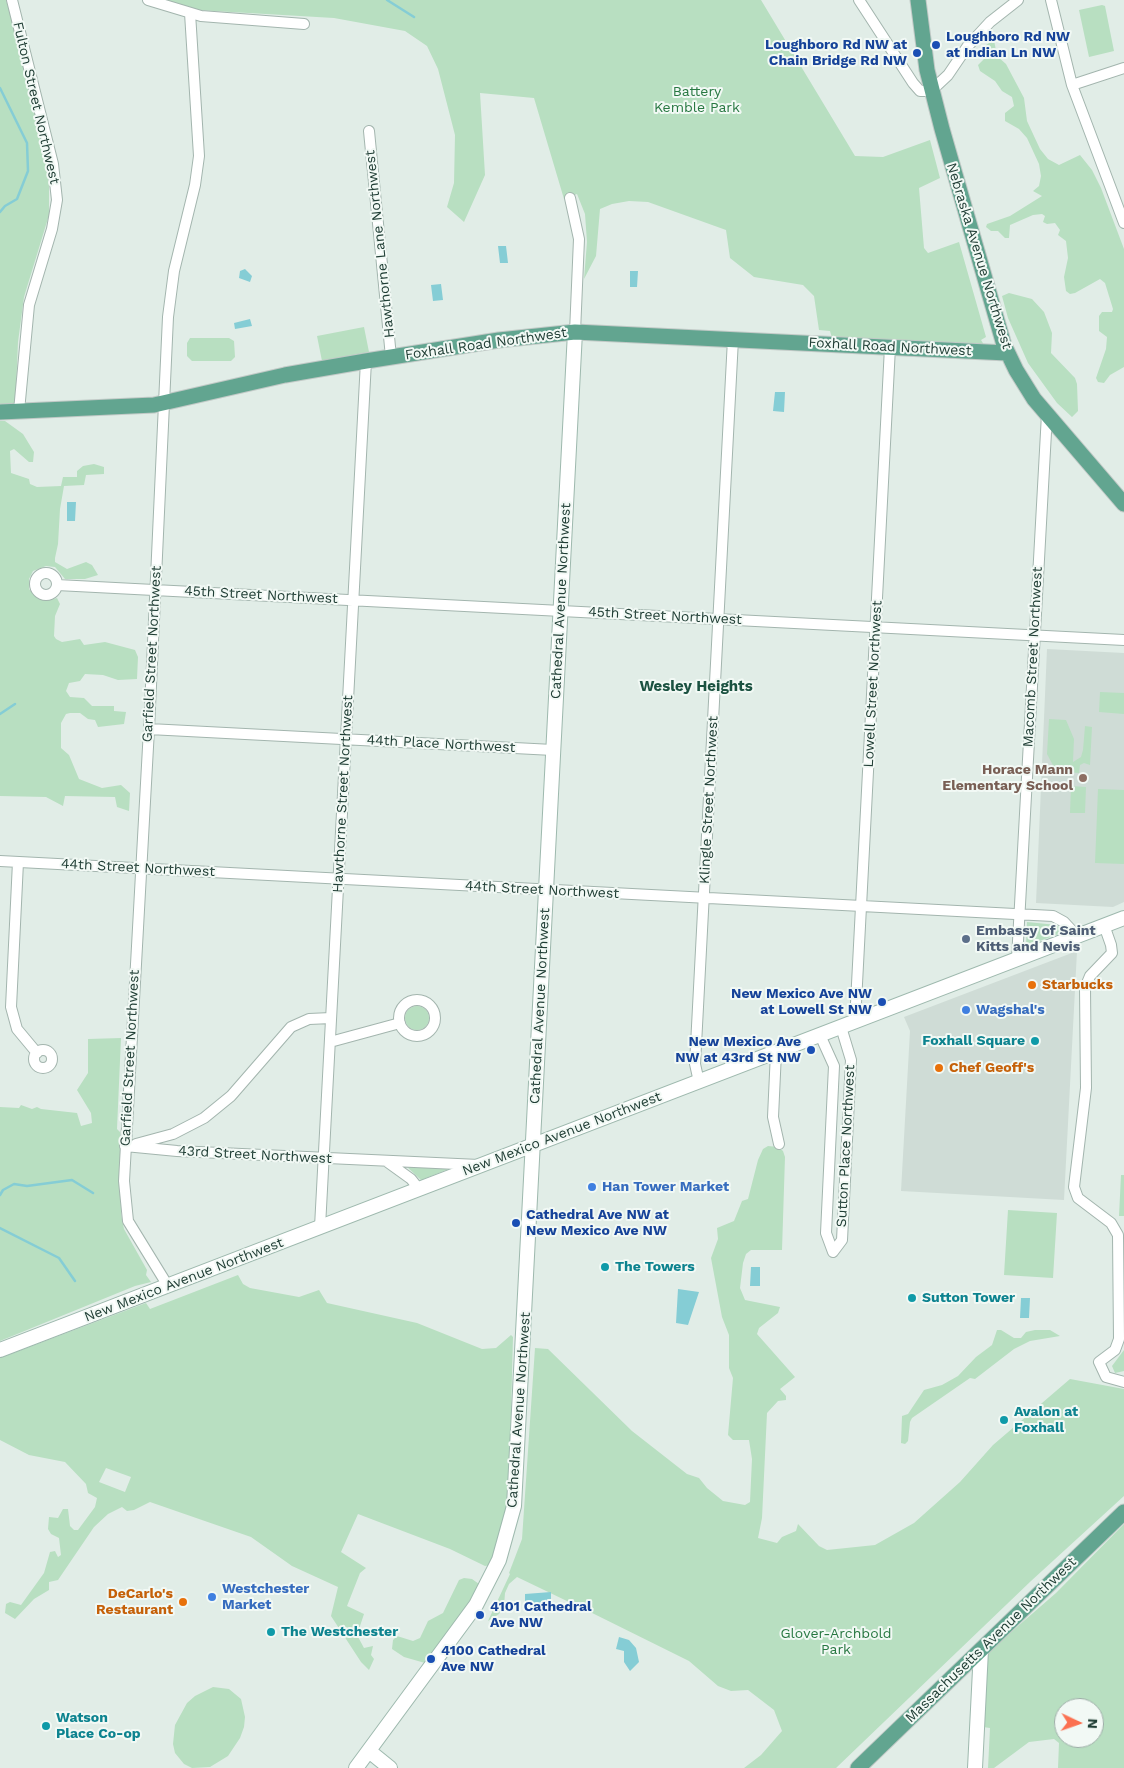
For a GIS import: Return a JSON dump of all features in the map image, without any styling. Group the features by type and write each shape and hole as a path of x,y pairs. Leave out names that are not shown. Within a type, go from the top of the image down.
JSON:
{"main road":[{"name":"Nebraska Avenue Northwest","path":"918,0 932,90 988,295 1007,353 1024,385 1124,504"},
{"name":"Foxhall Road Northwest","path":"0,412 164,403 285,375 366,361 499,340 575,332 1007,353"},
{"name":"Massachusetts Avenue Northwest","path":"858,1768 1124,1512"}],"street":[{"name":"Fulton Street Northwest","path":"12,0 53,164 57,200 54,221 29,305 23,352 19,412"},
{"path":"148,0 190,14 304,24"},
{"path":"859,0 920,91 932,90 948,75 981,31 1018,0"},
{"path":"1051,0 1072,85 1124,223"},
{"name":"Garfield Street Northwest","path":"168,1286 128,1221 124,1192 149,729 164,403 172,284 196,185 199,156 190,14"},
{"path":"1072,85 1124,68"},
{"name":"Hawthorne Lane Northwest","path":"369,131 391,357"},
{"name":"Cathedral Avenue Northwest","path":"356,1768 476,1605 492,1576 508,1534 514,1506 579,239 570,198"},
{"name":"Klingle Street Northwest","path":"698,1082 695,1064 733,339"},
{"name":"Lowell Street Northwest","path":"859,1019 856,1003 890,347"},
{"name":"Hawthorne Street Northwest","path":"320,1227 366,361"},
{"name":"Macomb Street Northwest","path":"1017,959 1047,414"},
{"name":"45th Street Northwest","path":"57,585 1124,640"},
{"name":"44th Place Northwest","path":"149,729 553,750"},
{"name":"44th Street Northwest","path":"0,861 1053,916 1064,922 1077,936"},
{"path":"18,862 11,1007 18,1029 36,1053"},
{"name":"New Mexico Avenue Northwest","path":"0,1350 1124,918"},
{"path":"1104,926 1112,945 1112,953 1090,976 1085,988 1086,1088 1074,1187 1078,1198 1111,1223 1118,1235 1119,1339 1115,1350 1099,1362 1108,1378 1124,1382"},
{"path":"125,1146 173,1134 204,1118 231,1096 291,1027 309,1018 331,1018"},
{"path":"330,1042 400,1023"},
{"name":"Sutton Place Northwest","path":"820,1035 834,1066 826,1233 833,1252 842,1240 851,1060 841,1027"},
{"path":"776,1052 773,1117 779,1144"},
{"path":"833,1078 850,1078"},
{"name":"43rd Street Northwest","path":"125,1146 177,1151 480,1165"},
{"path":"386,1161 411,1179 419,1189"},
{"path":"829,1170 845,1171"},
{"path":"975,1768 981,1650"},
{"path":"368,1751 390,1768"}],"shaded area":[{"name":"Horace Mann Elementary School","path":"1047,649 1124,653 1124,902 1113,907 1036,903"},
{"path":"1077,951 1064,1200 901,1191 910,1031 904,1017"}],"green space":[{"path":"0,0 6,0 23,58 48,160 49,187 49,215 24,297 18,342 15,414 0,413"},
{"name":"Battery Kemble Park","path":"161,0 761,0 855,156 883,157 930,140 940,178 919,188 924,248 928,253 959,242 986,337 981,340 986,348 832,338 830,331 819,330 814,296 803,285 754,277 730,258 726,230 648,202 629,201 612,204 600,209 596,256 584,279 587,242 585,214 577,194 564,199 534,98 480,93 485,175 464,222 447,207 454,183 455,135 438,69 427,46 405,31 334,18 197,10"},
{"path":"1105,6 1114,51 1089,57 1079,10"},
{"path":"994,40 997,56 1006,64 1024,98 1027,121 1040,149 1048,159 1059,165 1080,155 1092,170 1101,188 1124,249 1124,367 1110,375 1104,383 1098,382 1096,378 1106,349 1107,337 1099,331 1099,316 1102,312 1112,312 1113,309 1105,283 1100,279 1075,293 1070,294 1066,291 1064,277 1068,258 1066,241 1058,235 1060,230 1055,223 1047,224 1043,222 1045,216 1042,214 1033,215 1010,225 1009,238 1005,238 998,231 991,231 986,227 987,224 1010,216 1042,196 1033,191 1039,186 1041,176 1039,164 1027,138 1019,129 1005,121 1005,113 1014,106 1012,97 1002,91 995,81 980,71 978,65 984,59 986,45"},
{"path":"1009,293 1032,299 1044,312 1052,333 1051,353 1075,378 1077,384 1078,411 1072,417 1057,403 1028,363 1008,318 1002,296"},
{"path":"364,327 369,352 322,361 317,336"},
{"path":"190,338 229,338 234,341 235,357 231,361 192,361 187,356 187,343"},
{"path":"0,421 5,421 23,434 34,452 33,462 29,462 14,449 10,451 11,473 29,479 30,484 37,487 61,486 63,477 77,477 77,471 83,466 94,464 104,467 104,474 86,475 84,485 64,486 55,558 55,562 67,569 86,562 92,565 98,575 85,579 65,579 55,567 46,566 33,571 29,579 29,589 37,598 50,600 57,598 60,604 55,616 54,636 56,639 62,642 80,639 84,645 105,642 135,650 138,657 137,679 118,680 103,675 85,674 80,681 69,683 66,691 70,697 84,698 92,706 114,706 114,711 126,712 124,724 98,727 95,720 88,719 80,713 66,714 61,723 61,748 69,755 79,779 102,788 121,785 130,793 129,811 117,807 115,797 65,796 63,806 46,797 0,796"},
{"path":"1100,692 1124,693 1124,714 1099,712"},
{"path":"1049,719 1066,720 1074,739 1073,762 1081,757 1085,726 1092,727 1090,765 1084,763 1080,765 1079,773 1056,771 1047,754"},
{"path":"1071,786 1086,787 1085,813 1070,813"},
{"path":"1098,789 1124,790 1124,864 1095,863"},
{"path":"1027,922 1057,925 1064,932 1026,946"},
{"path":"417,1006 426,1009 429,1018 426,1027 417,1030 408,1027 405,1018 408,1009"},
{"path":"121,1038 117,1129 120,1132 121,1214 124,1229 147,1270 146,1275 151,1282 135,1286 0,1341 0,1107 19,1108 21,1105 32,1109 37,1107 77,1113 81,1126 92,1123 91,1113 77,1090 88,1073 88,1039"},
{"name":"Glover-Archbold Park","path":"768,1146 778,1147 783,1151 785,1157 782,1250 751,1250 746,1254 740,1288 745,1300 780,1307 778,1313 759,1328 757,1334 795,1377 780,1389 786,1396 786,1400 778,1401 767,1413 762,1518 758,1538 777,1543 782,1537 796,1531 798,1524 819,1546 827,1550 875,1545 914,1523 960,1482 993,1445 1070,1379 1124,1389 1124,1496 1031,1581 836,1768 744,1768 761,1755 782,1731 774,1710 748,1690 731,1691 718,1686 689,1661 576,1605 572,1607 569,1602 517,1577 509,1584 505,1593 504,1606 499,1614 488,1621 510,1574 522,1539 535,1348 548,1349 632,1431 687,1474 699,1478 707,1488 723,1501 745,1505 750,1502 752,1459 749,1440 733,1440 728,1435 733,1378 729,1368 729,1335 722,1317 711,1258 718,1239 717,1228 734,1221 742,1201 748,1199 758,1160 763,1149"},
{"path":"405,1165 451,1168 421,1180"},
{"path":"1121,1175 1124,1175 1124,1216 1119,1216"},
{"path":"1008,1210 1057,1213 1053,1278 1004,1275"},
{"path":"238,1275 243,1284 250,1288 299,1297 319,1290 327,1303 417,1323 482,1349 496,1348 511,1335 513,1337 509,1488 506,1511 491,1565 485,1566 450,1549 358,1514 341,1552 366,1568 360,1573 347,1606 364,1614 357,1635 364,1648 373,1646 371,1655 374,1659 369,1670 361,1662 331,1616 338,1587 292,1566 251,1537 150,1502 134,1510 127,1511 122,1507 108,1514 94,1527 58,1580 49,1582 49,1590 34,1599 15,1619 5,1613 6,1604 10,1602 21,1605 44,1573 50,1552 55,1551 58,1557 61,1555 59,1538 51,1534 48,1529 49,1517 58,1518 63,1509 68,1509 70,1526 74,1530 78,1530 95,1507 97,1498 88,1493 86,1484 65,1462 29,1455 0,1440 0,1358 146,1303 150,1309","holes":["106,1468 131,1477 125,1492 99,1482"]},
{"path":"997,1330 1001,1330 1014,1338 1021,1338 1026,1332 1035,1330 1050,1330 1060,1336 1030,1341 1014,1349 975,1379 970,1378 912,1418 908,1441 905,1444 901,1443 902,1416 908,1414 924,1390 942,1385 958,1376 976,1357 992,1345"},
{"path":"1124,1350 1124,1371 1115,1373 1112,1366"},
{"path":"1124,1524 1124,1768 1058,1768 1059,1748 1104,1748 1104,1698 1054,1698 1054,1739 1029,1742 994,1768 988,1768 990,1728 983,1727 987,1653 1056,1593"},
{"path":"464,1578 472,1579 479,1584 466,1608 425,1663 404,1657 392,1649 393,1640 397,1636 413,1641 420,1638 428,1621 443,1613 459,1580"},
{"path":"213,1687 229,1689 241,1699 245,1717 244,1727 240,1738 228,1756 210,1767 192,1768 184,1764 175,1753 173,1744 175,1725 187,1703 195,1696"}],"water":[{"path":"498,246 506,246 508,263 500,263"},
{"path":"245,269 252,276 250,282 239,278 240,271"},
{"path":"630,271 638,271 637,287 630,287"},
{"path":"441,284 443,300 433,301 431,285"},
{"path":"250,319 252,326 235,329 234,323"},
{"path":"775,392 785,392 784,412 773,411"},
{"path":"67,502 76,502 75,521 67,521"},
{"path":"751,1267 760,1267 760,1286 750,1286"},
{"path":"678,1289 699,1292 688,1325 676,1323"},
{"path":"1021,1298 1030,1298 1029,1318 1020,1318"},
{"path":"551,1592 551,1604 525,1606 525,1594"},
{"path":"619,1637 629,1640 636,1648 639,1662 630,1671 624,1662 624,1651 616,1649"}],"waterway":[{"path":"387,0 414,17"},
{"path":"0,88 27,143 28,171 17,199 5,206 0,212"},
{"path":"0,714 15,704"},
{"path":"0,1195 3,1190 14,1184 27,1186 72,1180 93,1193"},
{"path":"0,1228 59,1258 75,1281"}],"place":[{"name":"Loughboro Rd NW at Indian Ln NW","path":"936,45"},
{"name":"Loughboro Rd NW at Chain Bridge Rd NW","path":"917,53"},
{"name":"Horace Mann Elementary School","path":"1083,778"},
{"name":"Embassy of Saint Kitts and Nevis","path":"966,939"},
{"name":"Starbucks","path":"1032,985"},
{"name":"New Mexico Ave NW at Lowell St NW","path":"882,1002"},
{"name":"Wagshal's","path":"966,1010"},
{"name":"Foxhall Square","path":"1035,1041"},
{"name":"New Mexico Ave NW at 43rd St NW","path":"811,1050"},
{"name":"Chef Geoff's","path":"939,1068"},
{"name":"Han Tower Market","path":"592,1187"},
{"name":"Cathedral Ave NW at New Mexico Ave NW","path":"516,1223"},
{"name":"The Towers","path":"605,1267"},
{"name":"Sutton Tower","path":"912,1298"},
{"name":"Avalon at Foxhall","path":"1004,1420"},
{"name":"Westchester Market","path":"212,1597"},
{"name":"DeCarlo's Restaurant","path":"183,1602"},
{"name":"4101 Cathedral Ave NW","path":"480,1615"},
{"name":"The Westchester","path":"271,1632"},
{"name":"4100 Cathedral Ave NW","path":"431,1659"},
{"name":"Watson Place Co-op","path":"46,1726"}],"district":[{"name":"Wesley Heights","path":"696,687"}]}
